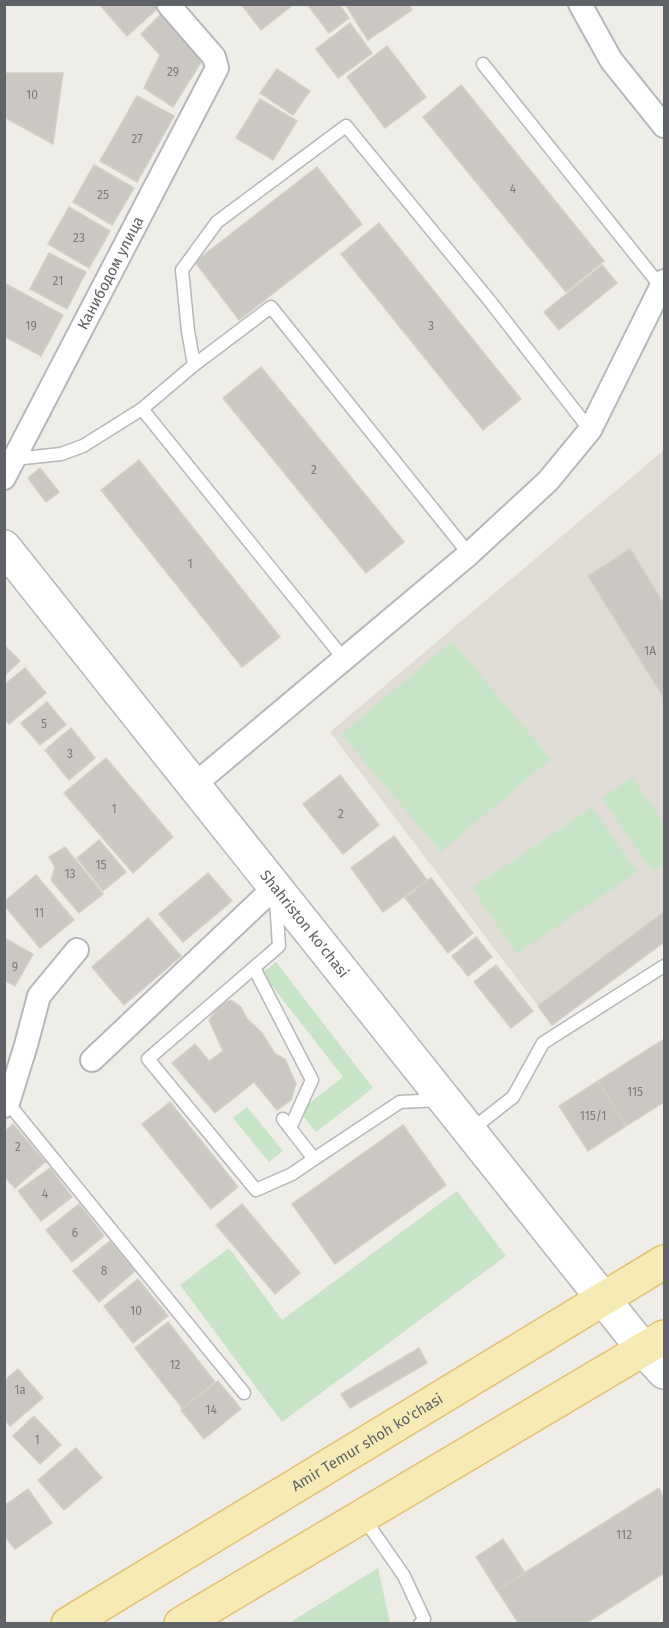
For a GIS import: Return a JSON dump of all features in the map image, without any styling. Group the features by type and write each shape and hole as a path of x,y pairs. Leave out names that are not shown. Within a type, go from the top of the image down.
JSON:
{"main road":[{"name":"Shahriston ko'chasi","path":"4,547 605,1298 658,1353"},
{"name":"Amir Temur shoh ko'chasi","path":"68,1623 664,1262"},
{"path":"181,1623 362,1516 658,1353"}],"street":[{"path":"168,4 216,62"},
{"path":"580,4 610,60 664,126"},
{"name":"Канибодом улица","path":"9,468 216,62"},
{"path":"194,785 469,554 548,481 590,430 663,284"},
{"path":"92,1060 275,886"},
{"path":"6,1104 26,1045 39,996 77,950"}],"lane":[{"path":"178,4 214,42 216,62"},
{"path":"483,64 663,284"},
{"path":"194,365 188,331 183,270 217,222 346,126 489,300 590,430"},
{"path":"9,468 83,446 142,409 194,365 271,307 469,554"},
{"path":"142,409 344,659"},
{"path":"275,886 279,946 197,1022 148,1059 256,1190 292,1174 400,1102 446,1100"},
{"path":"470,1130 513,1097 543,1043 664,966"},
{"path":"254,968 312,1080 286,1124 314,1159"},
{"path":"6,1104 244,1393"},
{"path":"362,1516 404,1576 424,1619 420,1623"}],"shaded area":[{"path":"664,450 664,912 538,1006 330,732"}],"green space":[{"path":"452,641 551,759 441,852 341,734"},
{"path":"632,777 664,824 664,864 653,872 602,798"},
{"path":"592,807 637,872 517,954 472,888"},
{"path":"276,962 373,1088 316,1132 299,1111 343,1077 262,973"},
{"path":"247,1107 283,1151 269,1162 233,1118"},
{"path":"457,1191 506,1256 282,1422 180,1285 229,1248 282,1320"},
{"path":"378,1568 390,1623 289,1623"}],"building":[{"path":"99,4 155,4 158,8 127,36"},
{"path":"241,4 294,4 261,30"},
{"path":"307,4 339,4 349,18 329,33"},
{"path":"345,4 409,4 412,10 368,40"},
{"path":"163,12 206,54 173,107 144,88 160,55 141,34"},
{"path":"350,23 372,53 338,78 316,49"},
{"path":"387,46 426,97 385,128 347,77"},
{"path":"277,69 310,91 293,115 260,93"},
{"path":"4,73 63,73 53,144 4,117"},
{"path":"461,85 604,261 566,292 423,117"},
{"path":"137,96 174,116 137,182 100,161"},
{"path":"260,99 297,121 273,160 236,138"},
{"path":"94,165 134,188 112,225 73,202"},
{"path":"317,167 362,224 239,320 195,262"},
{"path":"69,207 110,231 89,268 48,244"},
{"path":"379,223 521,399 483,430 341,254"},
{"path":"49,253 86,272 67,309 30,289"},
{"path":"602,265 617,283 559,330 544,312"},
{"path":"6,284 63,315 41,356 4,336 4,287"},
{"path":"261,367 404,542 366,573 223,398"},
{"path":"139,460 280,637 242,667 101,490"},
{"path":"40,468 59,492 46,502 28,478"},
{"path":"630,549 664,604 664,698 588,576"},
{"path":"4,645 20,661 4,676"},
{"path":"25,668 46,693 9,724 4,719 4,685"},
{"path":"47,702 66,725 40,745 21,723"},
{"path":"71,728 95,758 69,780 45,750"},
{"path":"106,758 173,837 133,873 64,793"},
{"path":"340,775 379,825 343,854 303,804"},
{"path":"394,836 427,880 383,912 351,868"},
{"path":"99,840 126,872 103,891 77,858"},
{"path":"65,847 103,894 79,913 51,880 55,867 49,857"},
{"path":"208,873 232,901 183,942 159,914"},
{"path":"36,875 74,920 40,948 4,905 4,902"},
{"path":"431,878 473,933 448,953 405,898"},
{"path":"664,912 664,942 552,1025 538,1006"},
{"path":"148,918 181,956 124,1005 92,967"},
{"path":"476,937 492,957 468,976 452,956"},
{"path":"4,938 33,954 15,986 4,980"},
{"path":"496,965 533,1011 511,1028 474,982"},
{"path":"231,1000 241,1007 247,1019 262,1033 275,1054 285,1059 296,1084 291,1100 277,1110 254,1082 215,1113 172,1063 195,1044 209,1061 223,1051 209,1020 220,1005"},
{"path":"664,1039 664,1102 626,1126 598,1081"},
{"path":"598,1081 626,1126 588,1151 559,1106"},
{"path":"170,1102 238,1187 211,1209 142,1124"},
{"path":"13,1124 45,1162 15,1188 4,1176 4,1132"},
{"path":"403,1125 446,1185 335,1264 292,1204"},
{"path":"50,1168 72,1197 41,1221 18,1191"},
{"path":"79,1204 104,1236 72,1262 46,1230"},
{"path":"242,1204 300,1273 275,1294 216,1225"},
{"path":"110,1241 135,1271 99,1302 73,1271"},
{"path":"138,1279 168,1316 133,1343 104,1306"},
{"path":"168,1322 215,1382 182,1408 135,1348"},
{"path":"419,1348 427,1363 350,1408 341,1394"},
{"path":"18,1369 43,1398 10,1426 4,1419 4,1381"},
{"path":"218,1381 241,1409 204,1439 181,1410"},
{"path":"34,1416 61,1445 40,1464 13,1436"},
{"path":"76,1448 102,1478 64,1510 38,1480"},
{"path":"659,1488 664,1498 664,1573 585,1624 519,1624 497,1590"},
{"path":"28,1489 52,1523 15,1549 4,1535 4,1506"},
{"path":"503,1539 525,1573 497,1590 476,1557"}]}
